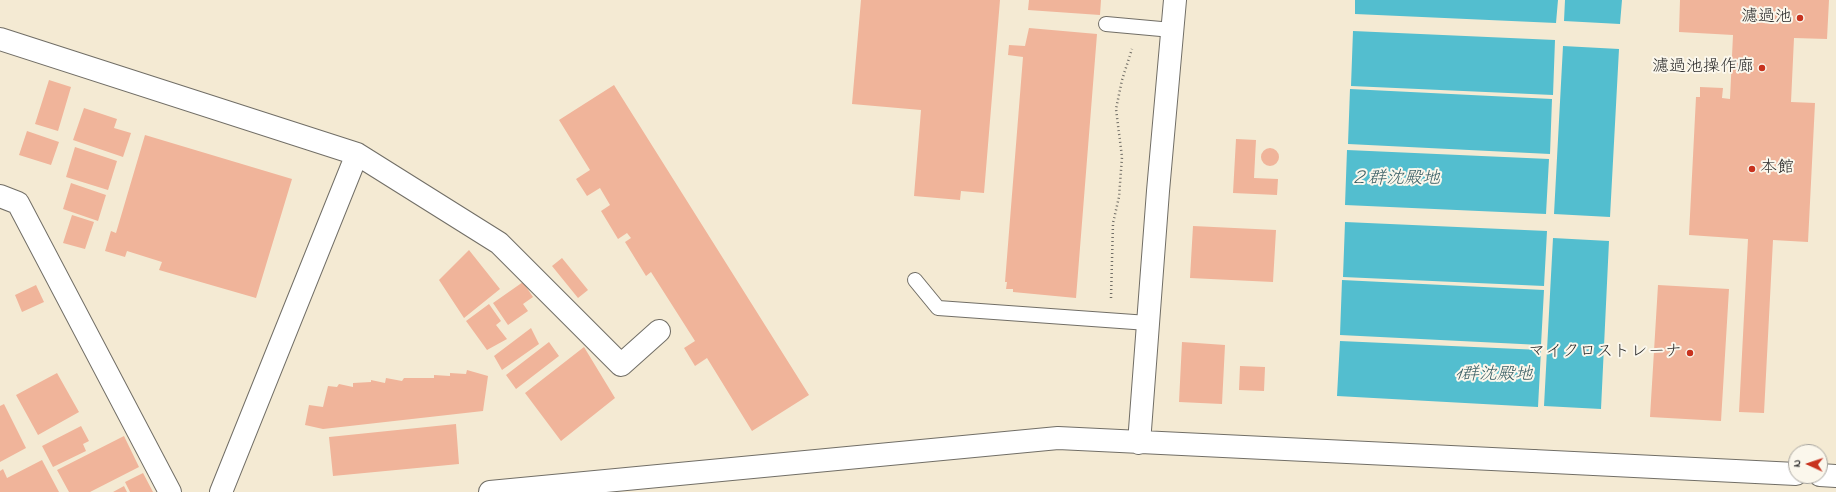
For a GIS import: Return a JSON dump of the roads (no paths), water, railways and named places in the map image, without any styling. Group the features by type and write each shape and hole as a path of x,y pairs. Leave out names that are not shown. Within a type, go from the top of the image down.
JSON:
{"street":[{"path":"1139,443 1175,0"},
{"path":"0,39 357,154 499,243 621,365 659,331"},
{"path":"221,492 357,154"},
{"path":"0,196 18,203 170,492"},
{"path":"490,492 1058,438 1788,474"}],"lane":[{"path":"1106,24 1172,30"},
{"path":"915,280 938,308 1148,323"}],"water":[{"path":"1355,0 1558,0 1556,23 1355,14"},
{"path":"1565,0 1622,0 1620,24 1564,21"},
{"path":"1353,31 1555,40 1553,95 1351,86"},
{"path":"1563,46 1619,49 1610,217 1554,214"},
{"name":"２群沈殿地","path":"1350,89 1552,99 1550,154 1348,144"},
{"name":"２群沈殿地","path":"1347,150 1549,159 1546,214 1345,205"},
{"path":"1345,222 1547,231 1544,286 1343,277"},
{"path":"1553,238 1609,241 1601,409 1544,406"},
{"name":"1群沈殿地","path":"1342,280 1544,290 1541,345 1340,335"},
{"name":"1群沈殿地","path":"1340,341 1541,350 1538,407 1337,396"}],"place":[{"name":"濾過池","path":"1800,18"},
{"name":"濾過池操作廊","path":"1762,68"},
{"name":"本館","path":"1752,169"},
{"name":"マイクロストレーナ","path":"1690,353"}]}
